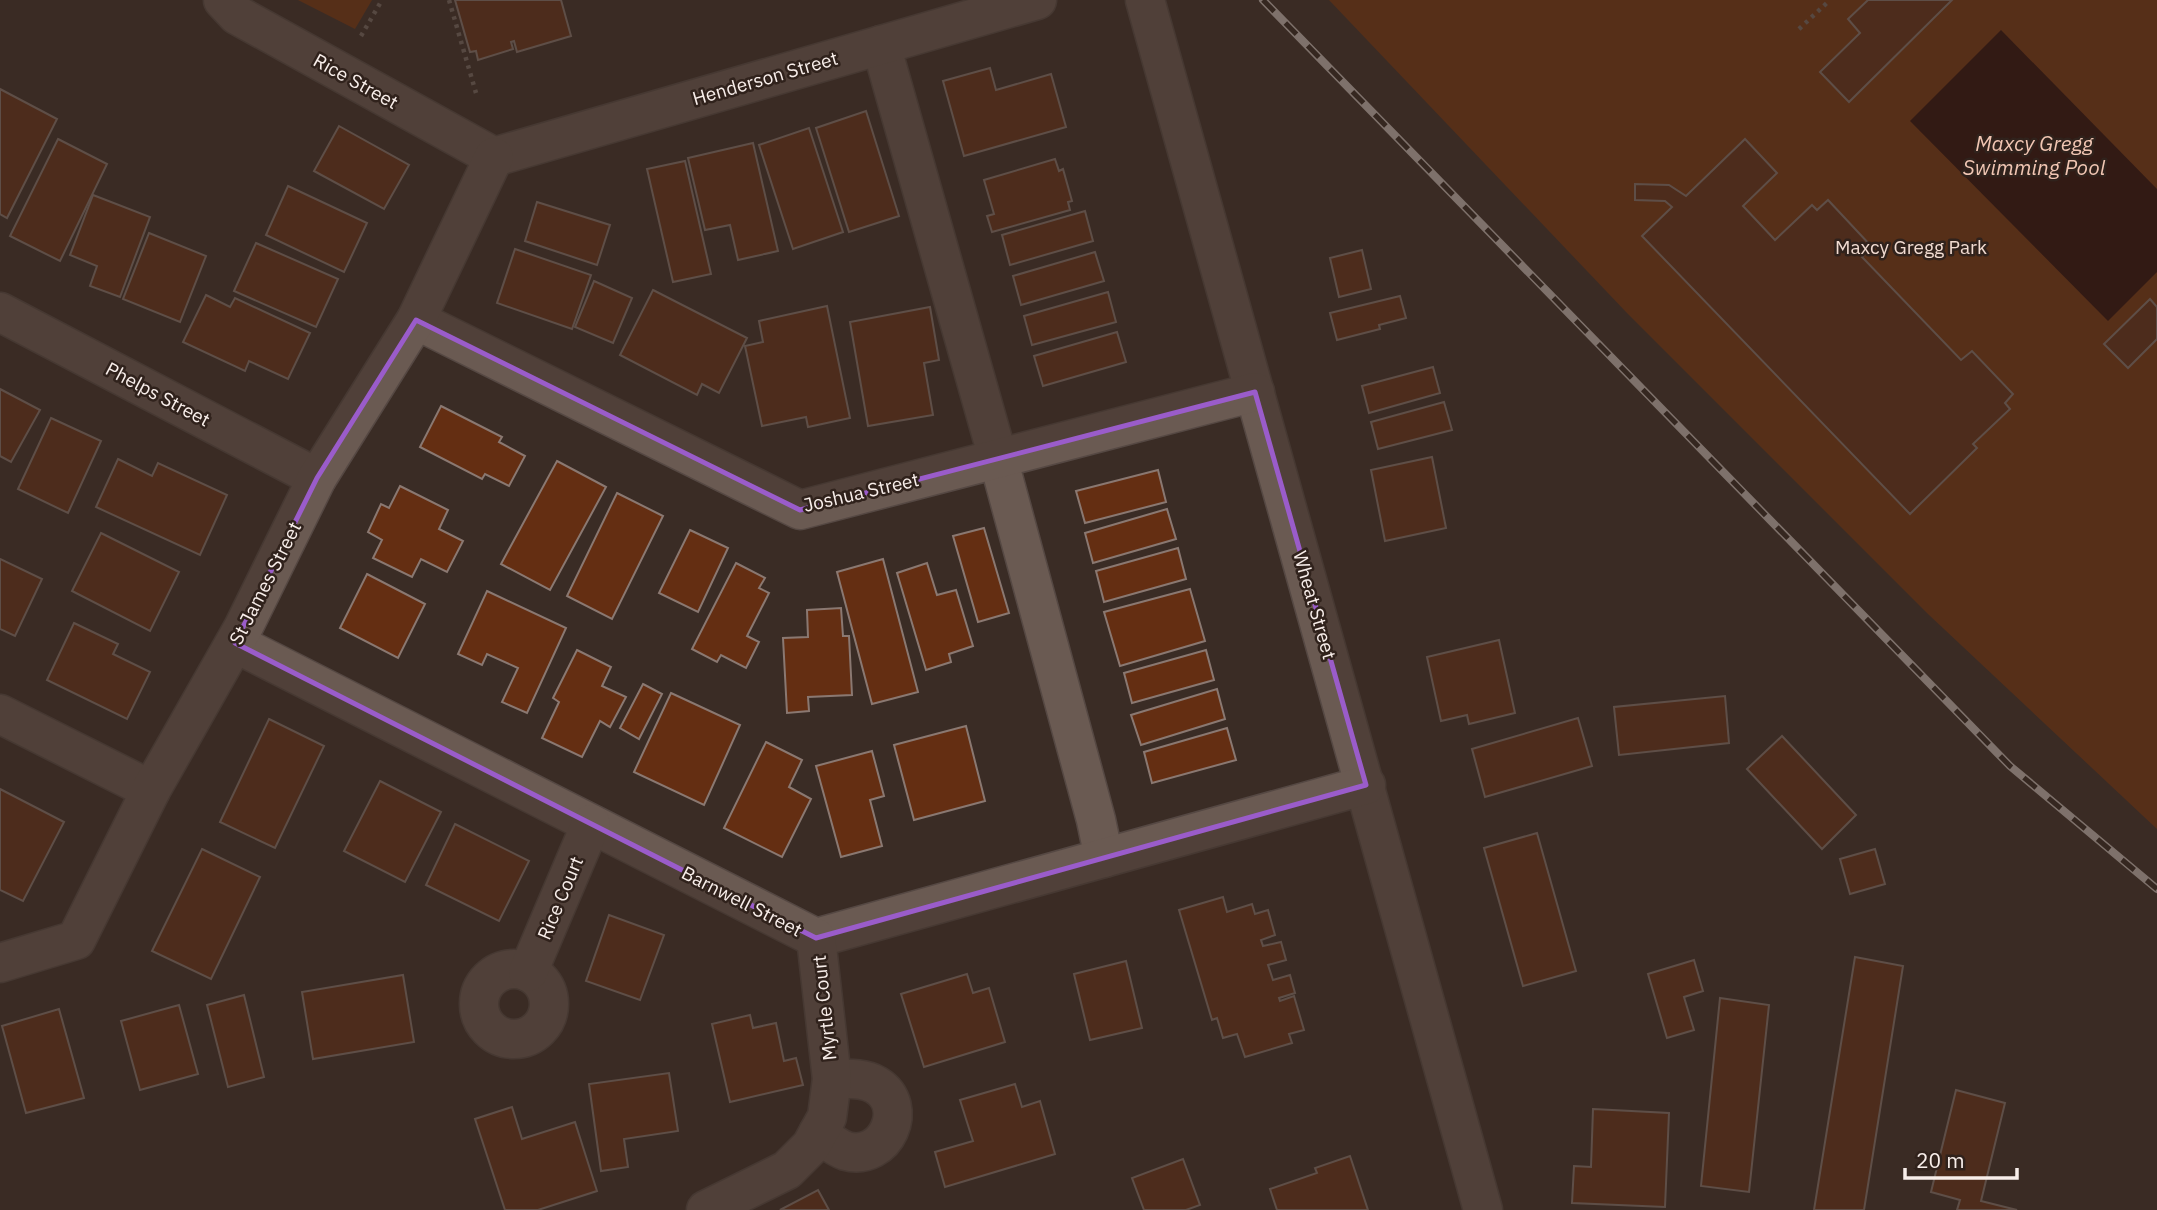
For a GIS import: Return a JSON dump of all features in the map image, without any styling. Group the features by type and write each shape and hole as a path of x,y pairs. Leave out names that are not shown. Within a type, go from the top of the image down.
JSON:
{"street":[{"name":"Rice Street","path":"223,0 237,15 494,157"},
{"name":"Henderson Street","path":"494,157 1037,0"},
{"name":"Wheat Street","path":"1145,0 1483,1210"},
{"path":"881,45 998,458 1104,858"},
{"name":"St James Street","path":"0,963 76,940 151,790 235,642 317,478 416,320 494,157"},
{"name":"Phelps Street","path":"0,312 317,478"},
{"name":"Joshua Street","path":"416,320 800,510 1255,392"},
{"name":"Barnwell Street","path":"235,642 816,938 1366,785"},
{"path":"0,714 151,790"},
{"name":"Rice Court","path":"528,972 591,824"},
{"name":"Myrtle Court","path":"706,1210 787,1170 810,1146 827,1117 832,1079 816,938"},
{"name":"Myrtle Court","path":"818,1133 844,1151 856,1153 879,1146 892,1126 891,1102 885,1092 875,1084 864,1080 832,1079"}],"path":[{"path":"361,36 382,0"},
{"path":"449,0 476,93"},
{"path":"1799,29 1830,0"}],"highlighted area":[{"path":"416,320 800,510 1255,392 1366,785 816,938 235,643 317,478"}],"green space":[{"path":"298,0 372,0 355,29"},
{"name":"Maxcy Gregg Park","path":"1329,0 2157,0 2157,829 1928,614 1627,313"}],"water":[{"name":"Maxcy Gregg Swimming Pool","path":"2001,30 2157,189 2157,272 2108,321 1910,121"}],"building":[{"path":"455,0 561,0 571,36 517,52 514,41 511,42 513,49 478,60 476,51 470,52"},
{"path":"1868,0 1952,0 1849,102 1820,72 1860,33 1848,19"},
{"path":"990,68 996,90 1051,74 1066,127 964,156 943,81"},
{"path":"0,89 57,119 7,218 0,214"},
{"path":"866,111 899,216 849,232 816,128"},
{"path":"339,126 409,165 384,209 314,171"},
{"path":"809,128 843,232 793,249 759,145"},
{"path":"58,139 107,164 60,261 10,236"},
{"path":"1745,139 1777,173 1743,206 1775,240 1812,205 1817,210 1828,200 1872,247 1862,257 1961,360 1972,351 2013,394 2005,403 2010,409 1973,444 1977,448 1910,514 1642,236 1672,207 1665,201 1635,200 1635,184 1669,185 1686,196"},
{"path":"753,143 778,251 738,260 730,225 705,230 688,158"},
{"path":"1055,159 1059,171 1063,169 1072,201 1068,202 1070,210 992,232 987,216 994,214 984,180"},
{"path":"685,161 711,274 673,282 647,169"},
{"path":"288,186 367,223 344,272 266,235"},
{"path":"93,195 150,217 120,297 90,286 97,266 70,255"},
{"path":"537,202 610,225 597,265 525,241"},
{"path":"1085,211 1093,241 1010,265 1002,235"},
{"path":"149,233 206,256 180,322 123,299"},
{"path":"256,243 338,279 316,327 234,291"},
{"path":"515,249 591,275 572,329 497,303"},
{"path":"1362,250 1371,289 1339,297 1330,258"},
{"path":"1095,252 1104,281 1021,305 1013,276"},
{"path":"594,281 632,298 613,343 575,327"},
{"path":"653,290 747,338 719,393 702,384 697,395 620,355"},
{"path":"1108,292 1116,322 1032,345 1024,316"},
{"path":"206,295 230,307 235,298 310,333 288,379 249,361 245,371 183,342"},
{"path":"1400,296 1406,318 1379,325 1380,329 1337,340 1330,313"},
{"path":"2150,299 2157,307 2157,339 2128,368 2104,344"},
{"path":"827,306 850,418 808,427 806,417 762,426 745,346 763,342 759,321"},
{"path":"930,307 939,360 924,363 933,415 868,426 850,322"},
{"path":"1117,332 1126,362 1043,386 1034,356"},
{"path":"1433,367 1440,393 1369,413 1362,386"},
{"path":"0,389 40,410 11,462 0,456"},
{"path":"1444,402 1452,430 1378,449 1371,422"},
{"path":"441,406 502,437 499,442 525,456 509,486 485,474 482,479 420,447"},
{"path":"51,418 101,441 68,513 18,489"},
{"path":"1432,457 1446,528 1385,541 1371,470"},
{"path":"118,459 152,476 158,463 227,495 200,555 96,507"},
{"path":"557,461 606,487 550,590 501,564"},
{"path":"1158,470 1166,502 1085,523 1076,491"},
{"path":"400,486 448,510 439,529 463,541 447,572 421,559 412,577 373,558 382,540 368,532 381,504 389,508"},
{"path":"617,493 663,516 612,619 567,596"},
{"path":"1167,509 1176,539 1093,563 1085,533"},
{"path":"984,528 1009,613 978,622 953,536"},
{"path":"690,530 728,548 698,612 659,593"},
{"path":"101,533 179,572 150,631 72,591"},
{"path":"1178,548 1186,579 1104,602 1096,571"},
{"path":"0,559 42,579 15,636 0,629"},
{"path":"883,559 918,692 872,704 837,572"},
{"path":"736,563 765,578 759,588 769,593 747,636 759,642 746,668 721,655 717,662 692,649"},
{"path":"927,563 937,595 956,590 973,646 949,654 951,662 926,670 897,573"},
{"path":"367,574 425,604 398,658 340,628"},
{"path":"1190,589 1205,641 1120,666 1104,612"},
{"path":"487,591 566,628 527,713 502,702 518,668 487,654 482,665 458,654"},
{"path":"841,608 843,636 849,636 852,695 808,697 809,711 787,713 783,638 808,637 807,610"},
{"path":"74,623 118,644 113,654 150,672 127,719 47,680"},
{"path":"1499,640 1515,713 1469,724 1467,715 1441,721 1427,657"},
{"path":"577,650 611,667 602,686 626,697 610,727 600,721 582,757 542,738 559,702 553,698"},
{"path":"1206,650 1214,680 1132,703 1124,673"},
{"path":"643,684 662,694 639,739 620,728"},
{"path":"1217,689 1225,719 1141,745 1131,715"},
{"path":"671,693 740,725 704,805 634,772"},
{"path":"1725,696 1729,743 1619,755 1614,707"},
{"path":"1578,718 1592,766 1485,797 1472,749"},
{"path":"269,719 324,746 275,848 220,822"},
{"path":"966,726 985,801 914,820 894,745"},
{"path":"1227,728 1236,760 1152,783 1144,752"},
{"path":"1782,736 1856,815 1822,849 1747,769"},
{"path":"766,742 802,760 789,787 811,799 782,857 724,828"},
{"path":"872,751 884,796 870,800 882,846 841,857 816,766"},
{"path":"380,781 441,812 405,882 344,851"},
{"path":"0,789 64,822 23,901 0,890"},
{"path":"455,824 529,861 499,921 426,885"},
{"path":"1537,833 1576,971 1523,986 1484,848"},
{"path":"202,849 260,877 211,979 152,951"},
{"path":"1875,849 1885,884 1850,894 1840,859"},
{"path":"1223,897 1227,912 1252,904 1255,914 1268,910 1275,935 1261,940 1263,946 1281,942 1286,960 1268,965 1273,980 1290,975 1295,993 1279,998 1280,1001 1294,996 1304,1030 1289,1034 1292,1043 1245,1057 1237,1034 1223,1038 1217,1018 1212,1020 1179,910"},
{"path":"609,915 664,935 640,1000 586,981"},
{"path":"1855,957 1903,966 1864,1210 1814,1210"},
{"path":"1694,960 1703,991 1684,997 1694,1030 1667,1038 1648,974"},
{"path":"1126,961 1142,1028 1090,1040 1074,974"},
{"path":"967,974 973,993 989,988 1005,1042 924,1067 901,994"},
{"path":"403,975 414,1042 313,1059 302,992"},
{"path":"244,995 264,1077 228,1087 207,1005"},
{"path":"1720,998 1769,1005 1749,1192 1701,1186"},
{"path":"179,1005 198,1074 140,1090 121,1021"},
{"path":"59,1009 84,1098 26,1113 2,1026"},
{"path":"750,1015 753,1028 776,1023 784,1061 796,1058 803,1085 730,1102 712,1024"},
{"path":"669,1073 678,1131 624,1139 628,1167 601,1171 589,1084"},
{"path":"1015,1084 1022,1107 1040,1101 1055,1154 945,1187 935,1152 973,1141 960,1100"},
{"path":"1956,1090 2005,1103 1981,1201 2017,1210 1957,1210 1960,1200 1931,1192"},
{"path":"512,1107 522,1139 575,1122 597,1191 538,1210 505,1210 475,1119"},
{"path":"1593,1109 1669,1113 1665,1207 1572,1203 1574,1166 1591,1167"},
{"path":"1350,1156 1368,1210 1277,1210 1270,1189 1317,1173 1315,1168"},
{"path":"1183,1159 1200,1205 1186,1210 1144,1210 1132,1178"},
{"path":"818,1190 829,1210 780,1210"}],"railway":[{"path":"1263,0 2010,766 2157,889"}]}
